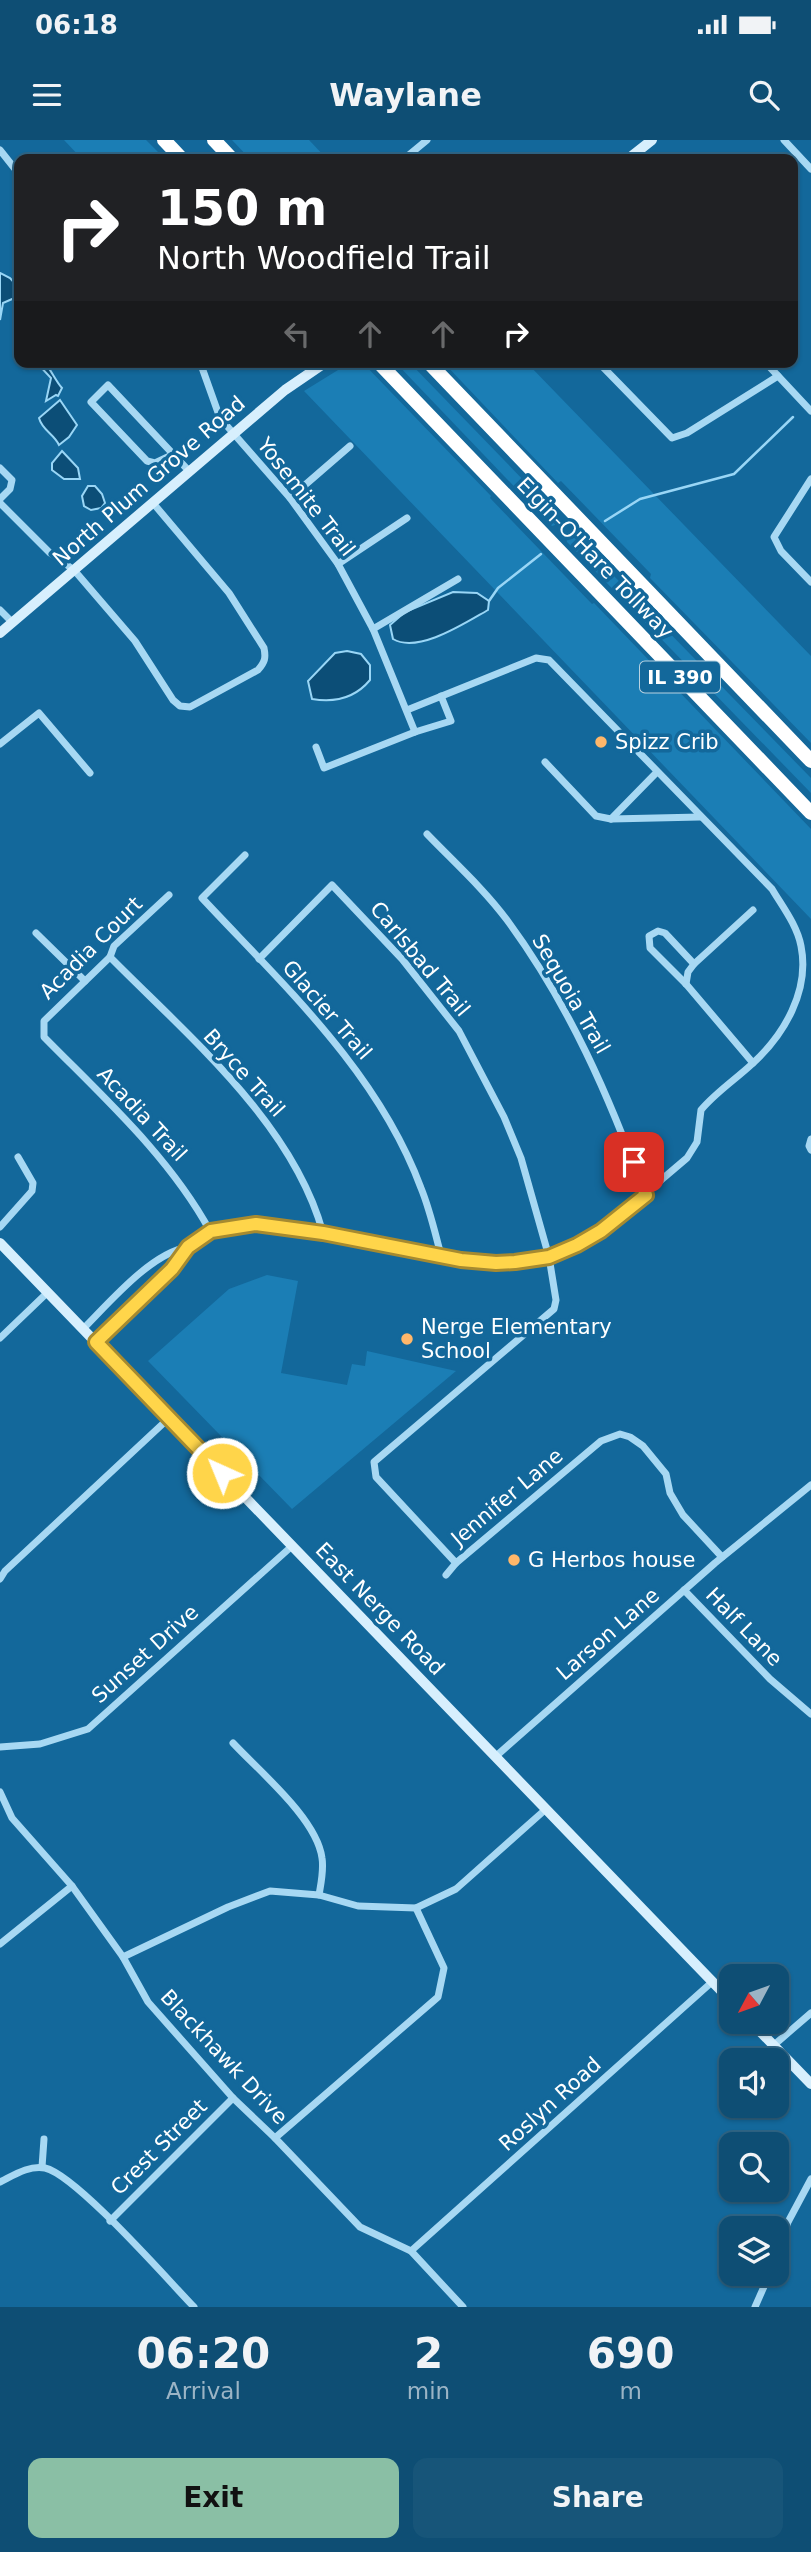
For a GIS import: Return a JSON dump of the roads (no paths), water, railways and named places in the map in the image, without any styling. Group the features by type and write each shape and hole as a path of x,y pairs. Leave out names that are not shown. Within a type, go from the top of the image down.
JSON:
{"highway":[{"path":"164,140 177,154"},
{"path":"214,140 228,154"},
{"name":"Elgin-O'Hare Tollway","path":"384,368 811,813"},
{"name":"Elgin-O'Hare Tollway","path":"434,368 811,761"}],"main road":[{"path":"634,154 652,140"},
{"name":"North Plum Grove Road","path":"0,633 285,390 317,368"},
{"name":"East Nerge Road","path":"0,1243 719,1989"},
{"path":"763,2034 811,2084"}],"street":[{"path":"410,154 427,140"},
{"path":"784,140 797,154"},
{"path":"0,150 14,168"},
{"path":"798,155 811,169"},
{"name":"Yosemite Trail","path":"202,368 220,418 290,498 338,564 373,629 415,732"},
{"path":"604,368 672,438 687,433 778,376"},
{"path":"771,368 811,411"},
{"path":"174,454 155,463 147,461 91,402 108,385 174,454 189,471"},
{"path":"290,498 350,446"},
{"path":"0,468 12,480 0,501 50,553 74,570 135,641 173,700 180,706 190,707 258,670 266,657 264,648 229,593 153,503"},
{"path":"811,478 774,537 781,551 811,582"},
{"path":"338,564 407,518"},
{"path":"373,629 458,579"},
{"path":"0,610 12,622"},
{"path":"96,1342 172,1269 188,1247 211,1231 256,1224 323,1233 461,1260 496,1263 549,1257 577,1245 601,1231 691,1154 697,1142 699,1115 703,1107 777,1040 789,1019 802,982 802,946 791,920 772,889 549,660 536,658 407,710"},
{"path":"316,747 324,768 415,732 451,721 441,696"},
{"path":"0,744 38,713 90,772"},
{"path":"545,762 596,816 611,819 700,817"},
{"path":"611,819 657,772"},
{"name":"Sequoia Trail","path":"427,834 506,919 564,1008 620,1123 646,1195"},
{"name":"Glacier Trail","path":"245,855 202,898 340,1047 380,1107 421,1188 441,1255"},
{"name":"Carlsbad Trail","path":"259,959 332,886 402,958 459,1031 521,1158 549,1257"},
{"name":"Acadia Court","path":"42,1028 44,1021 110,957 114,946 169,895"},
{"path":"686,984 688,972 694,964 753,910"},
{"path":"694,964 664,933 658,931 649,936 650,948 686,984 753,1063"},
{"path":"36,933 85,981"},
{"path":"802,946 811,944"},
{"name":"Bryce Trail","path":"110,957 256,1110 283,1147 303,1182 318,1214 323,1233"},
{"name":"Acadia Trail","path":"42,1028 44,1037 166,1164 194,1200 211,1231"},
{"path":"811,1139 811,1150"},
{"path":"0,1227 32,1191 33,1183 18,1157"},
{"path":"83,1329 143,1272 179,1248 188,1247"},
{"name":"Jennifer Lane","path":"549,1257 556,1300 554,1309 374,1462 376,1478 456,1563 601,1441 620,1434 631,1437 660,1463 675,1505 722,1557"},
{"path":"0,1338 47,1292"},
{"path":"0,1579 5,1571 169,1418"},
{"name":"Larson Lane","path":"495,1757 722,1557 811,1485"},
{"name":"Sunset Drive","path":"0,1747 40,1744 88,1729 292,1546"},
{"path":"446,1575 456,1563"},
{"name":"Half Lane","path":"684,1590 769,1679 811,1714"},
{"path":"233,1744 306,1822 323,1861 319,1895"},
{"name":"Blackhawk Drive","path":"0,1792 12,1818 72,1886 123,1957 148,2001 233,2098 360,2227 411,2251 463,2307"},
{"path":"123,1957 228,1907 270,1891 319,1895 358,1906 416,1908 456,1889 546,1809"},
{"path":"0,1944 72,1886"},
{"path":"275,2138 438,1997 444,1968 416,1908"},
{"name":"Roslyn Road","path":"411,2251 712,1982"},
{"path":"774,2045 811,2013"},
{"name":"Crest Street","path":"110,2221 233,2098"},
{"path":"42,2167 44,2139"},
{"path":"0,2182 26,2169 42,2167 70,2181 194,2307"},
{"path":"789,2220 811,2179"},
{"path":"755,2307 764,2286"}],"waterway":[{"path":"605,521 640,499 734,474 793,417"},
{"path":"489,601 498,588 541,554"}],"place":[{"name":"Spizz Crib","path":"601,742"},
{"name":"Nerge Elementary School","path":"407,1339"},
{"name":"G Herbos house","path":"514,1560"}]}
